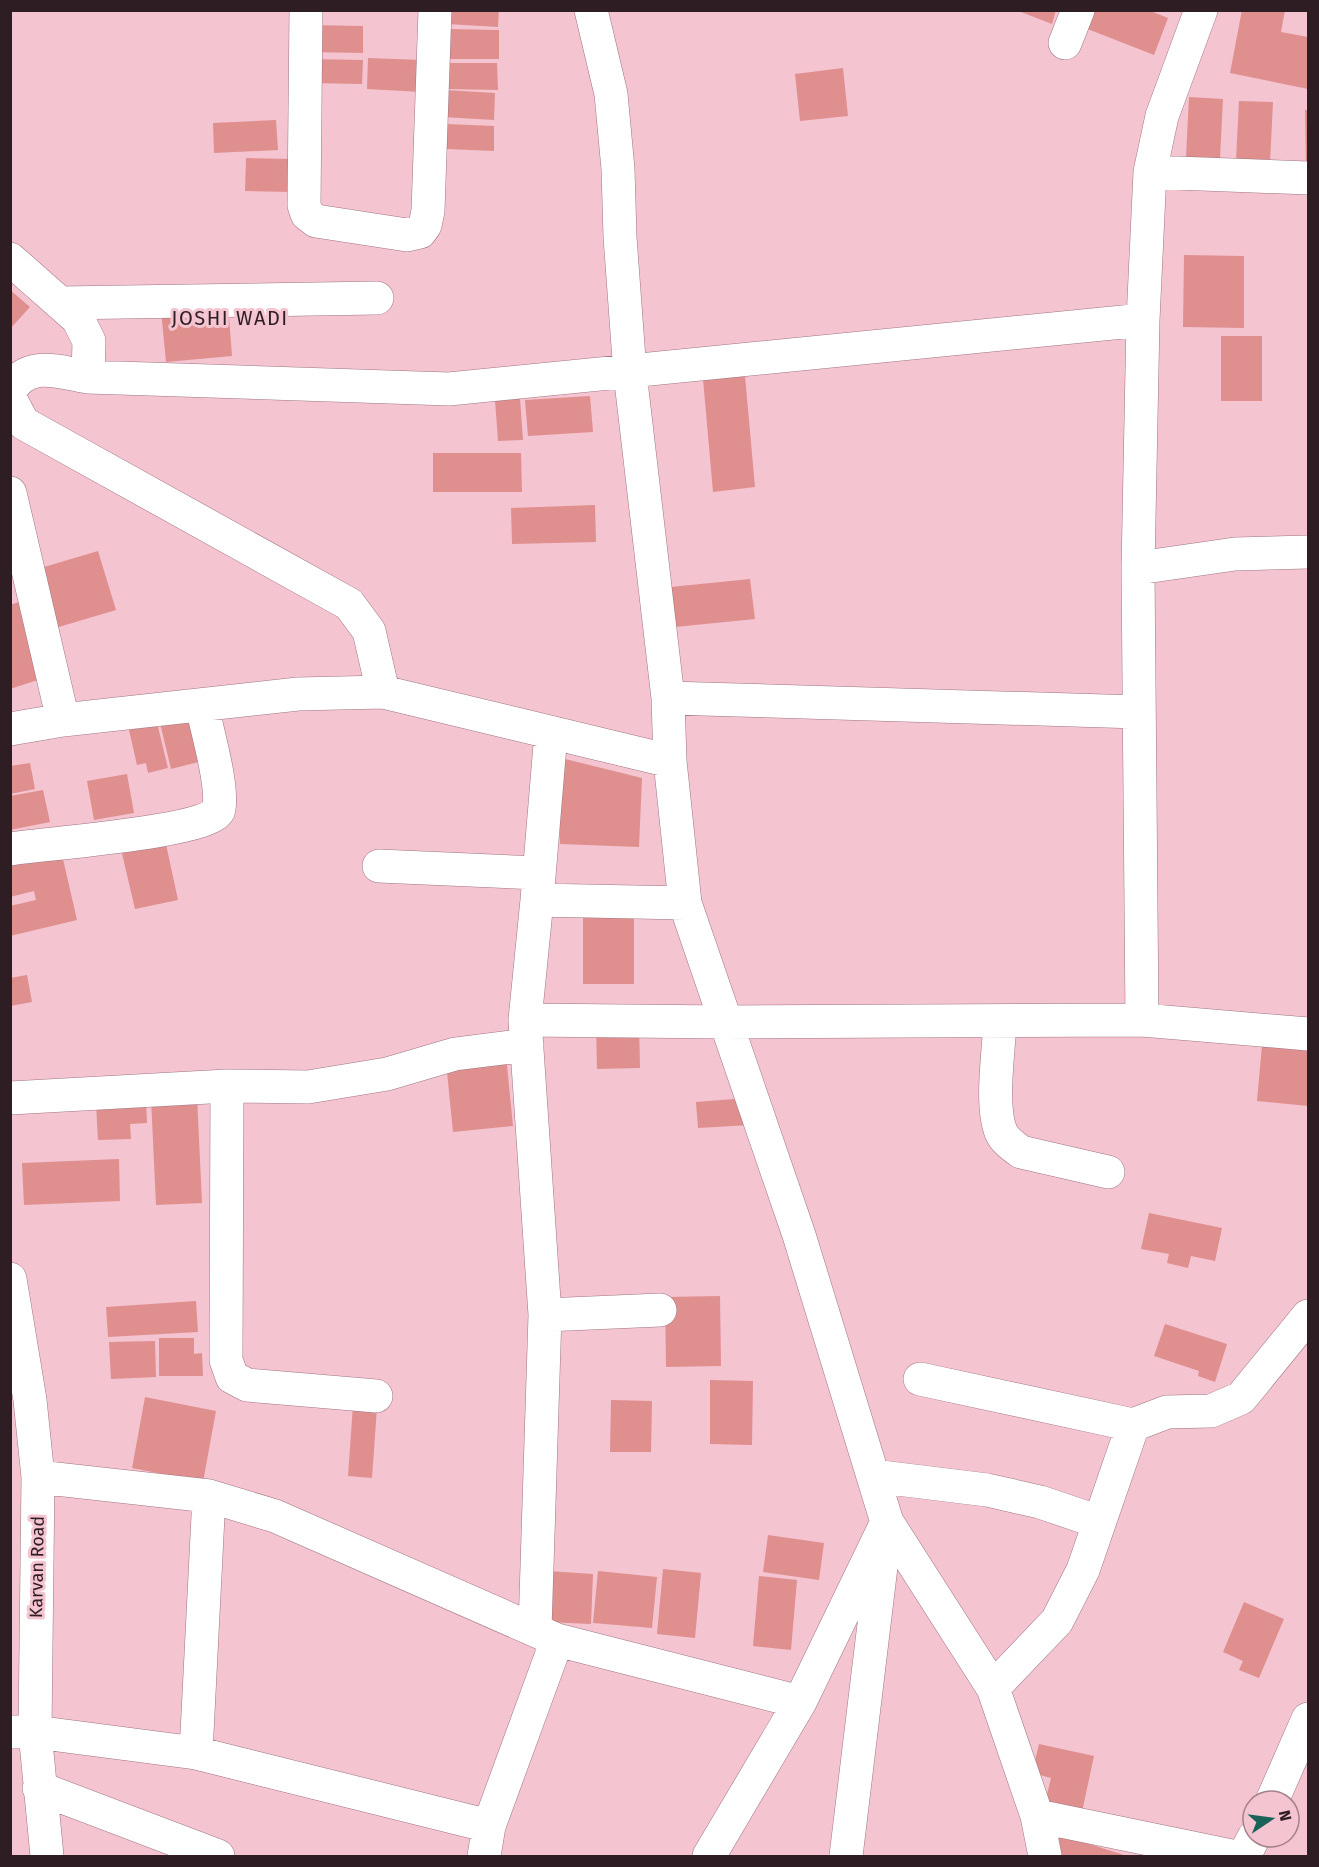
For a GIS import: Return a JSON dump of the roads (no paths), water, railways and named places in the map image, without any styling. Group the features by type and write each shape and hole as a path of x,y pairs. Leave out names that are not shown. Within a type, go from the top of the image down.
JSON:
{"street":[{"path":"306,10 304,204 307,214 316,221 407,235 420,232 425,225 428,211 435,10"},
{"path":"591,10 611,93 618,169 620,237 630,373 668,698 670,761 685,903 799,1235 887,1522 993,1688 1037,1816 1045,1857"},
{"path":"1065,43 1078,10"},
{"path":"1142,1020 1138,568 1143,320 1150,172 1162,116 1201,10"},
{"path":"1150,172 1308,178"},
{"path":"10,259 78,319 89,341 88,377"},
{"path":"60,303 377,298"},
{"path":"10,392 16,380 40,368 88,377 449,389 630,373 1143,320"},
{"path":"10,398 23,423 349,604 369,631 383,692"},
{"path":"10,493 63,720"},
{"path":"1138,568 1235,554 1308,552"},
{"path":"10,729 63,720 298,694 383,692 670,761"},
{"path":"668,698 1138,712"},
{"path":"10,849 101,840 197,824 215,817 219,811 216,776 202,705"},
{"path":"23,1732 196,1753 486,1841 546,1635 545,1315 526,1033 551,734"},
{"path":"379,866 685,903"},
{"path":"10,1098 227,1086 308,1087 387,1074 526,1033 726,1022 1142,1020 1308,1034"},
{"path":"1000,1021 997,1102 1001,1131 1009,1143 1021,1152 1108,1172"},
{"path":"227,1086 226,1360 232,1377 247,1385 376,1396"},
{"name":"Karvan Road","path":"11,1281 20,1402 38,1477 23,1732 39,1788 47,1857"},
{"path":"545,1315 660,1310"},
{"path":"920,1379 1134,1425 1167,1412 1211,1411 1240,1398 1308,1316"},
{"path":"993,1688 1057,1621 1083,1570 1134,1425"},
{"path":"873,1476 987,1490 1040,1502 1099,1522"},
{"path":"38,1477 209,1496 274,1516 546,1635 800,1702"},
{"path":"196,1753 209,1496"},
{"path":"708,1857 800,1702 887,1522"},
{"path":"846,1857 887,1522"},
{"path":"1283,1789 1298,1772 1308,1719"},
{"path":"39,1788 218,1857"},
{"path":"1037,1816 1231,1857"}],"district":[{"name":"JOSHI WADI","path":"230,318"}]}
